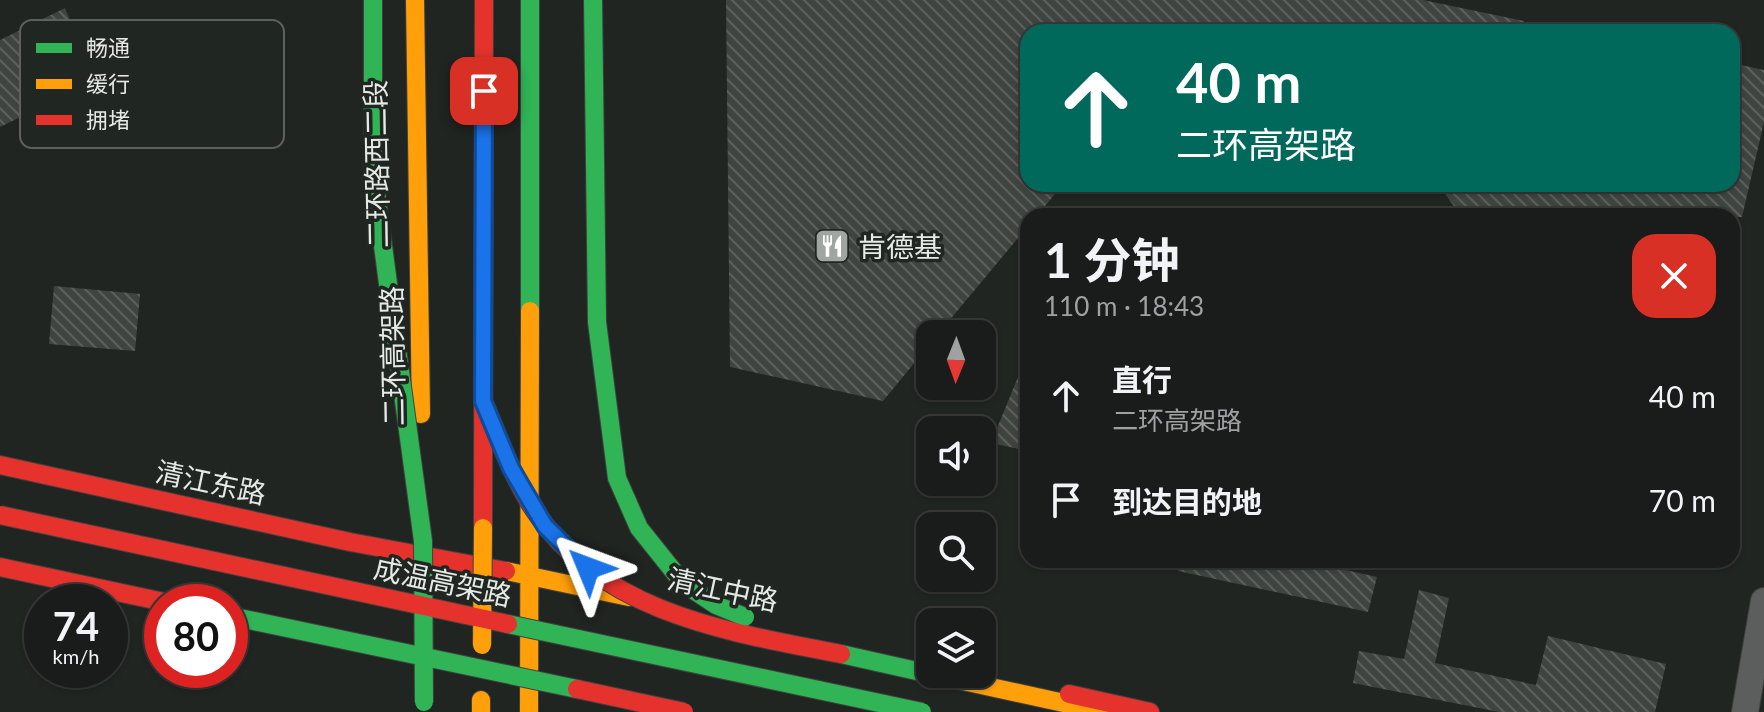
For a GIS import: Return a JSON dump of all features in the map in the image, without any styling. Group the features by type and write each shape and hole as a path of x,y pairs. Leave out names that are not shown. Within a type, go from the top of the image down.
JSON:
{"main road":[{"path":"373,0 373,170 416,547"},
{"name":"二环路西二段","path":"402,0 416,547 408,667 409,712"},
{"name":"二环高架路","path":"415,0 416,547 425,712"},
{"path":"481,712 484,0"},
{"path":"529,712 530,0"},
{"path":"593,0 597,322 617,478 639,528 683,583 716,605 841,654"},
{"path":"483,401 511,468 545,526 603,581 659,611 715,628 916,671"},
{"name":"清江东路","path":"0,465 416,547"},
{"name":"成温高架路","path":"0,515 922,712"},
{"name":"清江中路","path":"416,547 529,575 916,660"},
{"path":"0,567 144,598"},
{"path":"248,620 684,712"},
{"path":"248,636 530,688 638,712"},
{"path":"996,678 1150,712"},
{"path":"994,688 1105,712"}],"street":[{"path":"1745,712 1764,601"}],"building":[{"path":"726,0 1423,0 1524,21 1524,24 1020,24 1020,192 1056,192 1044,208 1020,208 1020,236 950,320 916,320 916,361 883,401 730,367"},
{"path":"65,8 70,20 41,20"},
{"path":"20,30 20,117 0,127 0,40"},
{"path":"1740,65 1764,70 1764,122 1742,217 1740,208 1455,208 1444,192 1740,192"},
{"path":"54,286 140,294 135,351 49,344"},
{"path":"1020,372 1020,449 996,444 996,431"},
{"path":"1178,568 1337,568 1377,577 1368,612 1178,571"},
{"path":"1419,590 1449,598 1435,663 1536,685 1548,636 1666,664 1655,712 1499,712 1353,683 1359,651 1404,659"}],"traffic: fast":[{"path":"373,0 373,170 387,276"},
{"path":"530,0 530,311"},
{"path":"593,0 597,322"},
{"path":"387,276 423,541 424,702"},
{"path":"597,322 617,478 639,528 683,583 716,605 745,617"},
{"path":"248,620 577,689"},
{"path":"508,624 922,712"},
{"path":"841,654 916,671"}],"traffic: slow":[{"path":"415,0 421,414"},
{"path":"529,712 530,311"},
{"path":"482,645 483,528"},
{"path":"506,571 629,597"},
{"path":"995,688 1105,712"},
{"path":"481,700 481,712"}],"traffic: jam":[{"path":"483,528 484,0"},
{"path":"483,401 513,471 535,511 563,546 595,574 632,596 672,613 756,637 841,654"},
{"path":"0,465 350,542 506,571"},
{"path":"0,515 508,624"},
{"path":"0,567 144,598"},
{"path":"577,689 684,712"},
{"path":"1069,694 1150,712"}],"place":[{"name":"肯德基","path":"832,246"}],"route":[{"path":"484,91 483,401 511,468 545,526 588,568"}]}
